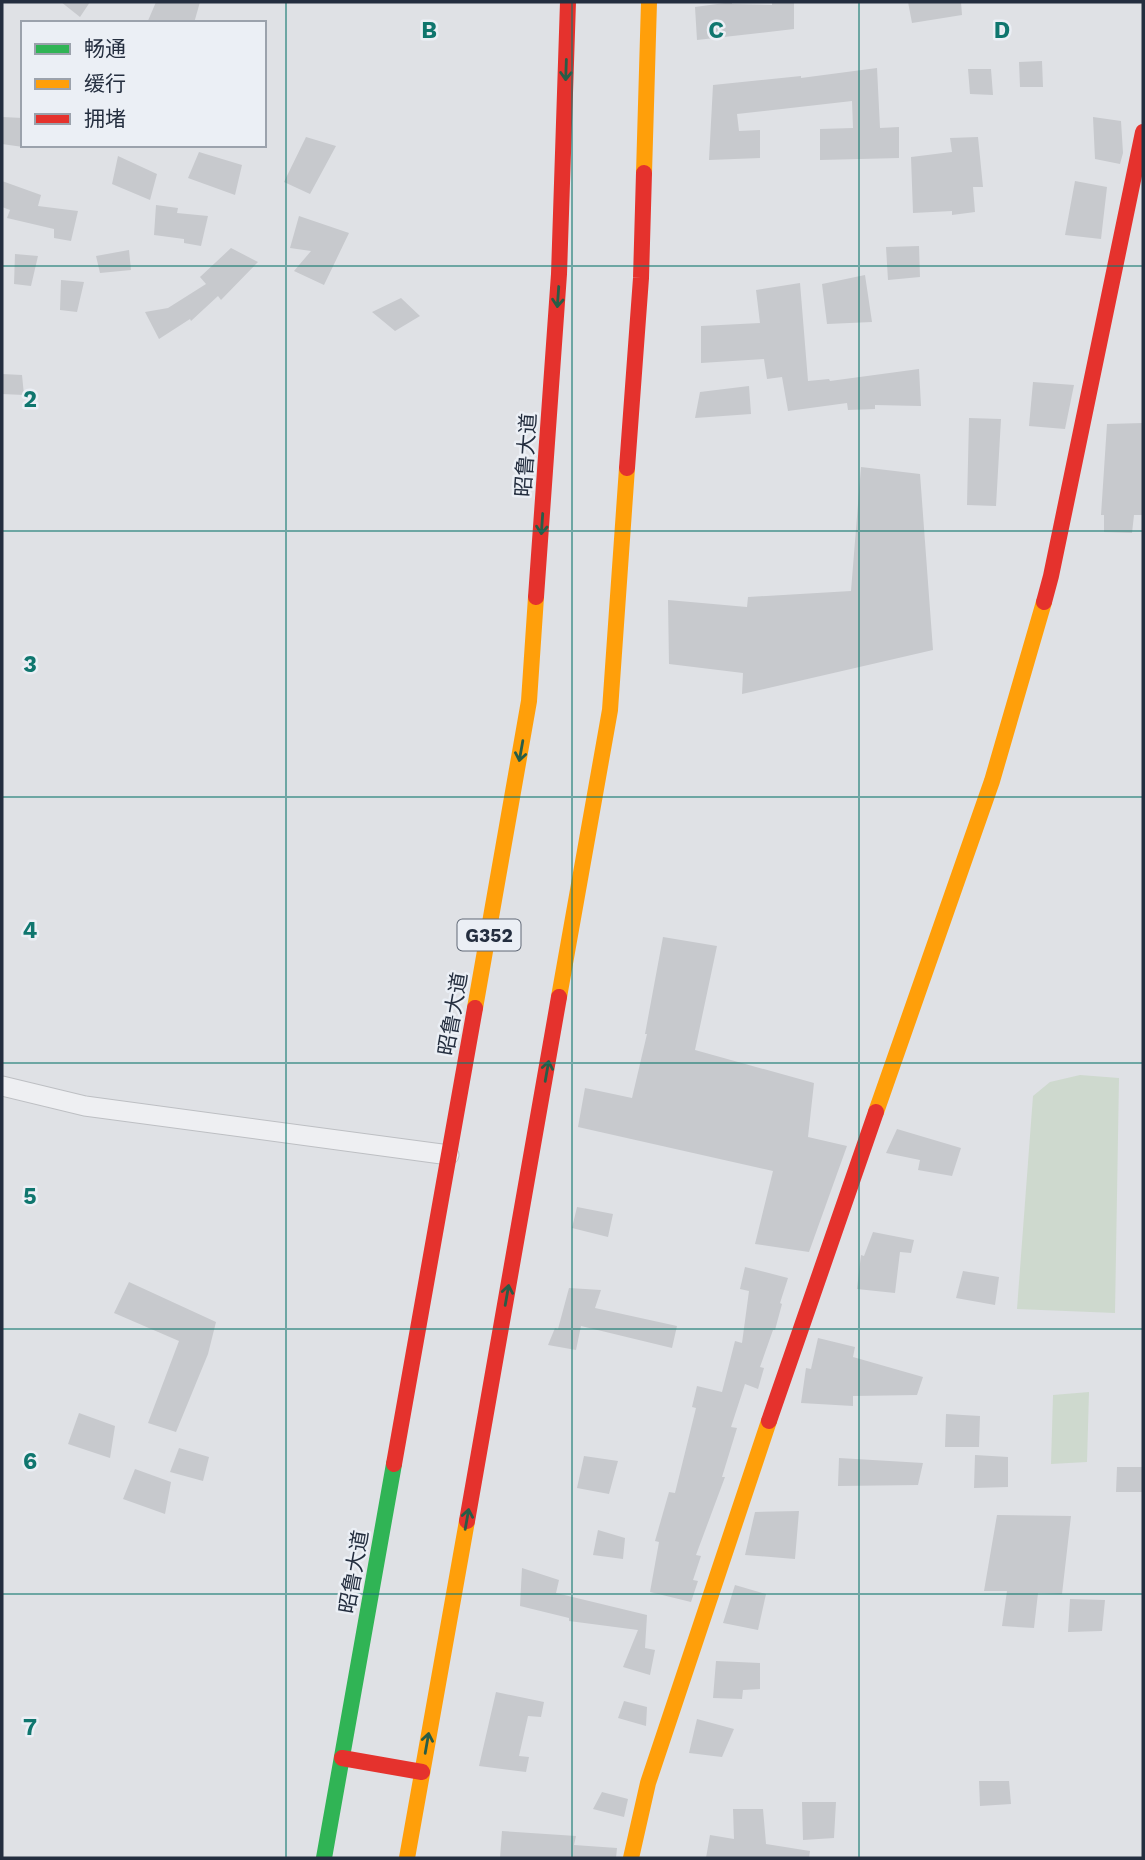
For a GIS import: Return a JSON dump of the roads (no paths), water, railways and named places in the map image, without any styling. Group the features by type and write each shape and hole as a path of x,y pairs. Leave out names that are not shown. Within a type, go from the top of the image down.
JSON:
{"main road":[{"name":"昭鲁大道","path":"324,1858 529,701 559,274 568,2"},
{"path":"407,1858 610,710 641,278 649,2"},
{"path":"631,1858 648,1783 794,1347 992,781 1051,576 1143,132"},
{"path":"342,1758 422,1772"}],"street":[{"path":"2,1086 85,1106 449,1155"}]}
